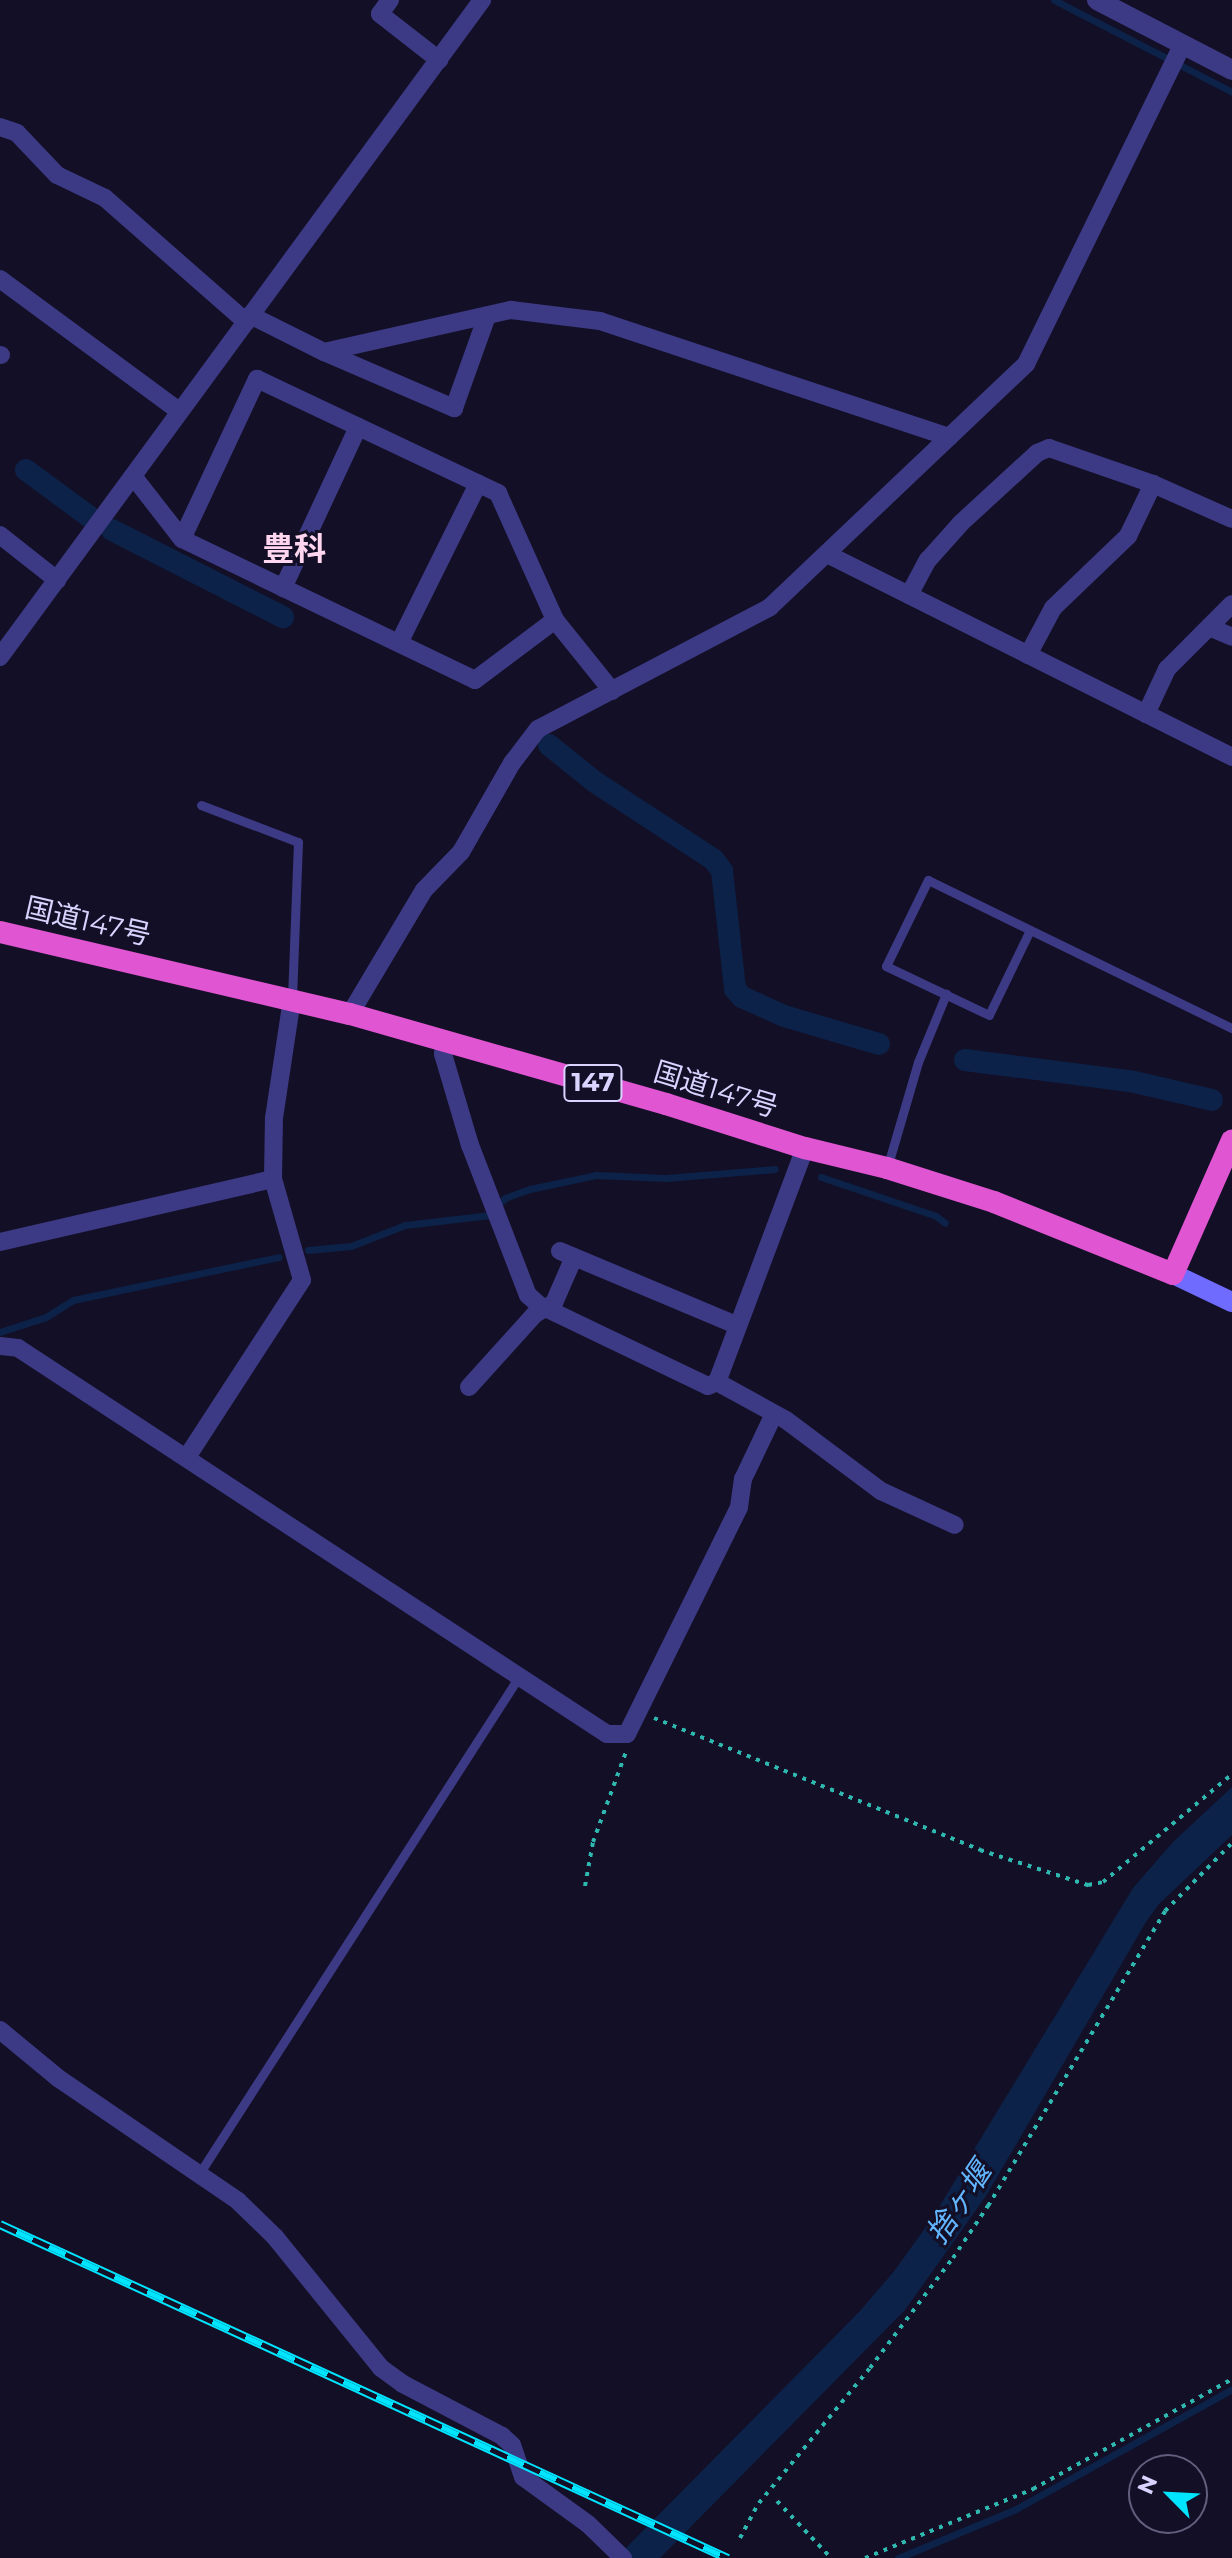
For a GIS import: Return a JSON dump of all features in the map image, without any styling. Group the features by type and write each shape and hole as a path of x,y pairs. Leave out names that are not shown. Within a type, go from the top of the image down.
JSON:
{"highway":[{"name":"国道147号","path":"0,932 350,1014 666,1104 805,1148 887,1168 994,1202 1173,1274"},
{"path":"1173,1274 1232,1140"}],"main road":[{"path":"1173,1274 1232,1302"}],"street":[{"path":"390,0 380,14 439,60"},
{"path":"0,657 482,0"},
{"path":"1097,0 1232,70"},
{"path":"350,1014 424,890 461,852 525,744 538,729 770,607 829,555 1026,364 1182,45"},
{"path":"0,127 17,133 57,175 105,198 248,318 454,408 487,316"},
{"path":"1,282 179,411"},
{"path":"324,352 511,310 600,321 949,437"},
{"path":"182,539 257,379 498,493 555,620 612,691"},
{"path":"283,588 358,427"},
{"path":"909,595 928,560 953,532 1037,453 1049,448 1060,449 1153,484 1232,519"},
{"path":"133,476 182,539 475,680 555,620"},
{"path":"399,643 478,484"},
{"path":"1028,655 1053,608 1128,536 1153,484"},
{"path":"0,535 57,580"},
{"path":"829,555 1232,757"},
{"path":"1146,714 1167,669 1232,604"},
{"path":"1209,627 1232,637"},
{"path":"187,1457 302,1280 273,1179 274,1118 292,999"},
{"path":"445,1041 443,1054 452,1085 512,1258 528,1295 548,1308 708,1386 717,1382 805,1148"},
{"path":"3,1238 273,1179"},
{"path":"469,1387 535,1314 554,1303 567,1254 738,1326"},
{"path":"0,1346 18,1348 607,1734 627,1734 739,1507 743,1479 774,1414"},
{"path":"717,1382 800,1429 881,1491 955,1525"},
{"path":"0,2030 58,2078 238,2201 275,2237 381,2368 403,2384 502,2436 512,2445 523,2477 588,2524 619,2556"}],"lane":[{"path":"201,805 298,842 292,999"},
{"path":"1030,930 989,1015 886,966 928,880 1232,1028"},
{"path":"887,1168 918,1062 946,994"},
{"path":"199,2174 520,1675"}],"path":[{"path":"638,1711 980,1850 1088,1885 1103,1882 1232,1774"},
{"path":"585,1886 593,1842 623,1767 627,1734"},
{"path":"740,2538 759,2503 870,2368 953,2258 988,2206 1165,1911 1232,1843"},
{"path":"865,2558 1033,2489 1232,2379"},
{"path":"777,2501 831,2558"}],"water":[{"name":"捨ヶ堰","path":"1232,1787 1232,1835 1159,1904 1146,1922 986,2196 905,2310 660,2558 616,2558 860,2311 895,2270 933,2217 1133,1888 1173,1842"}],"waterway":[{"path":"1054,0 1232,92"},
{"path":"26,470 90,517"},
{"path":"112,530 283,617"},
{"path":"549,745 595,782 714,860 722,871 735,989 742,997 784,1016 879,1044"},
{"path":"965,1060 1130,1081 1212,1100"},
{"path":"498,1205 505,1198 530,1189 596,1175 666,1178 775,1169"},
{"path":"821,1177 936,1216 945,1223"},
{"path":"308,1250 351,1246 405,1225 490,1215"},
{"path":"0,1332 46,1317 73,1300 279,1257"},
{"path":"898,2558 1014,2510 1232,2389"}],"railway":[{"path":"0,2224 728,2558"}],"district":[{"name":"豊科","path":"294,549"}]}
